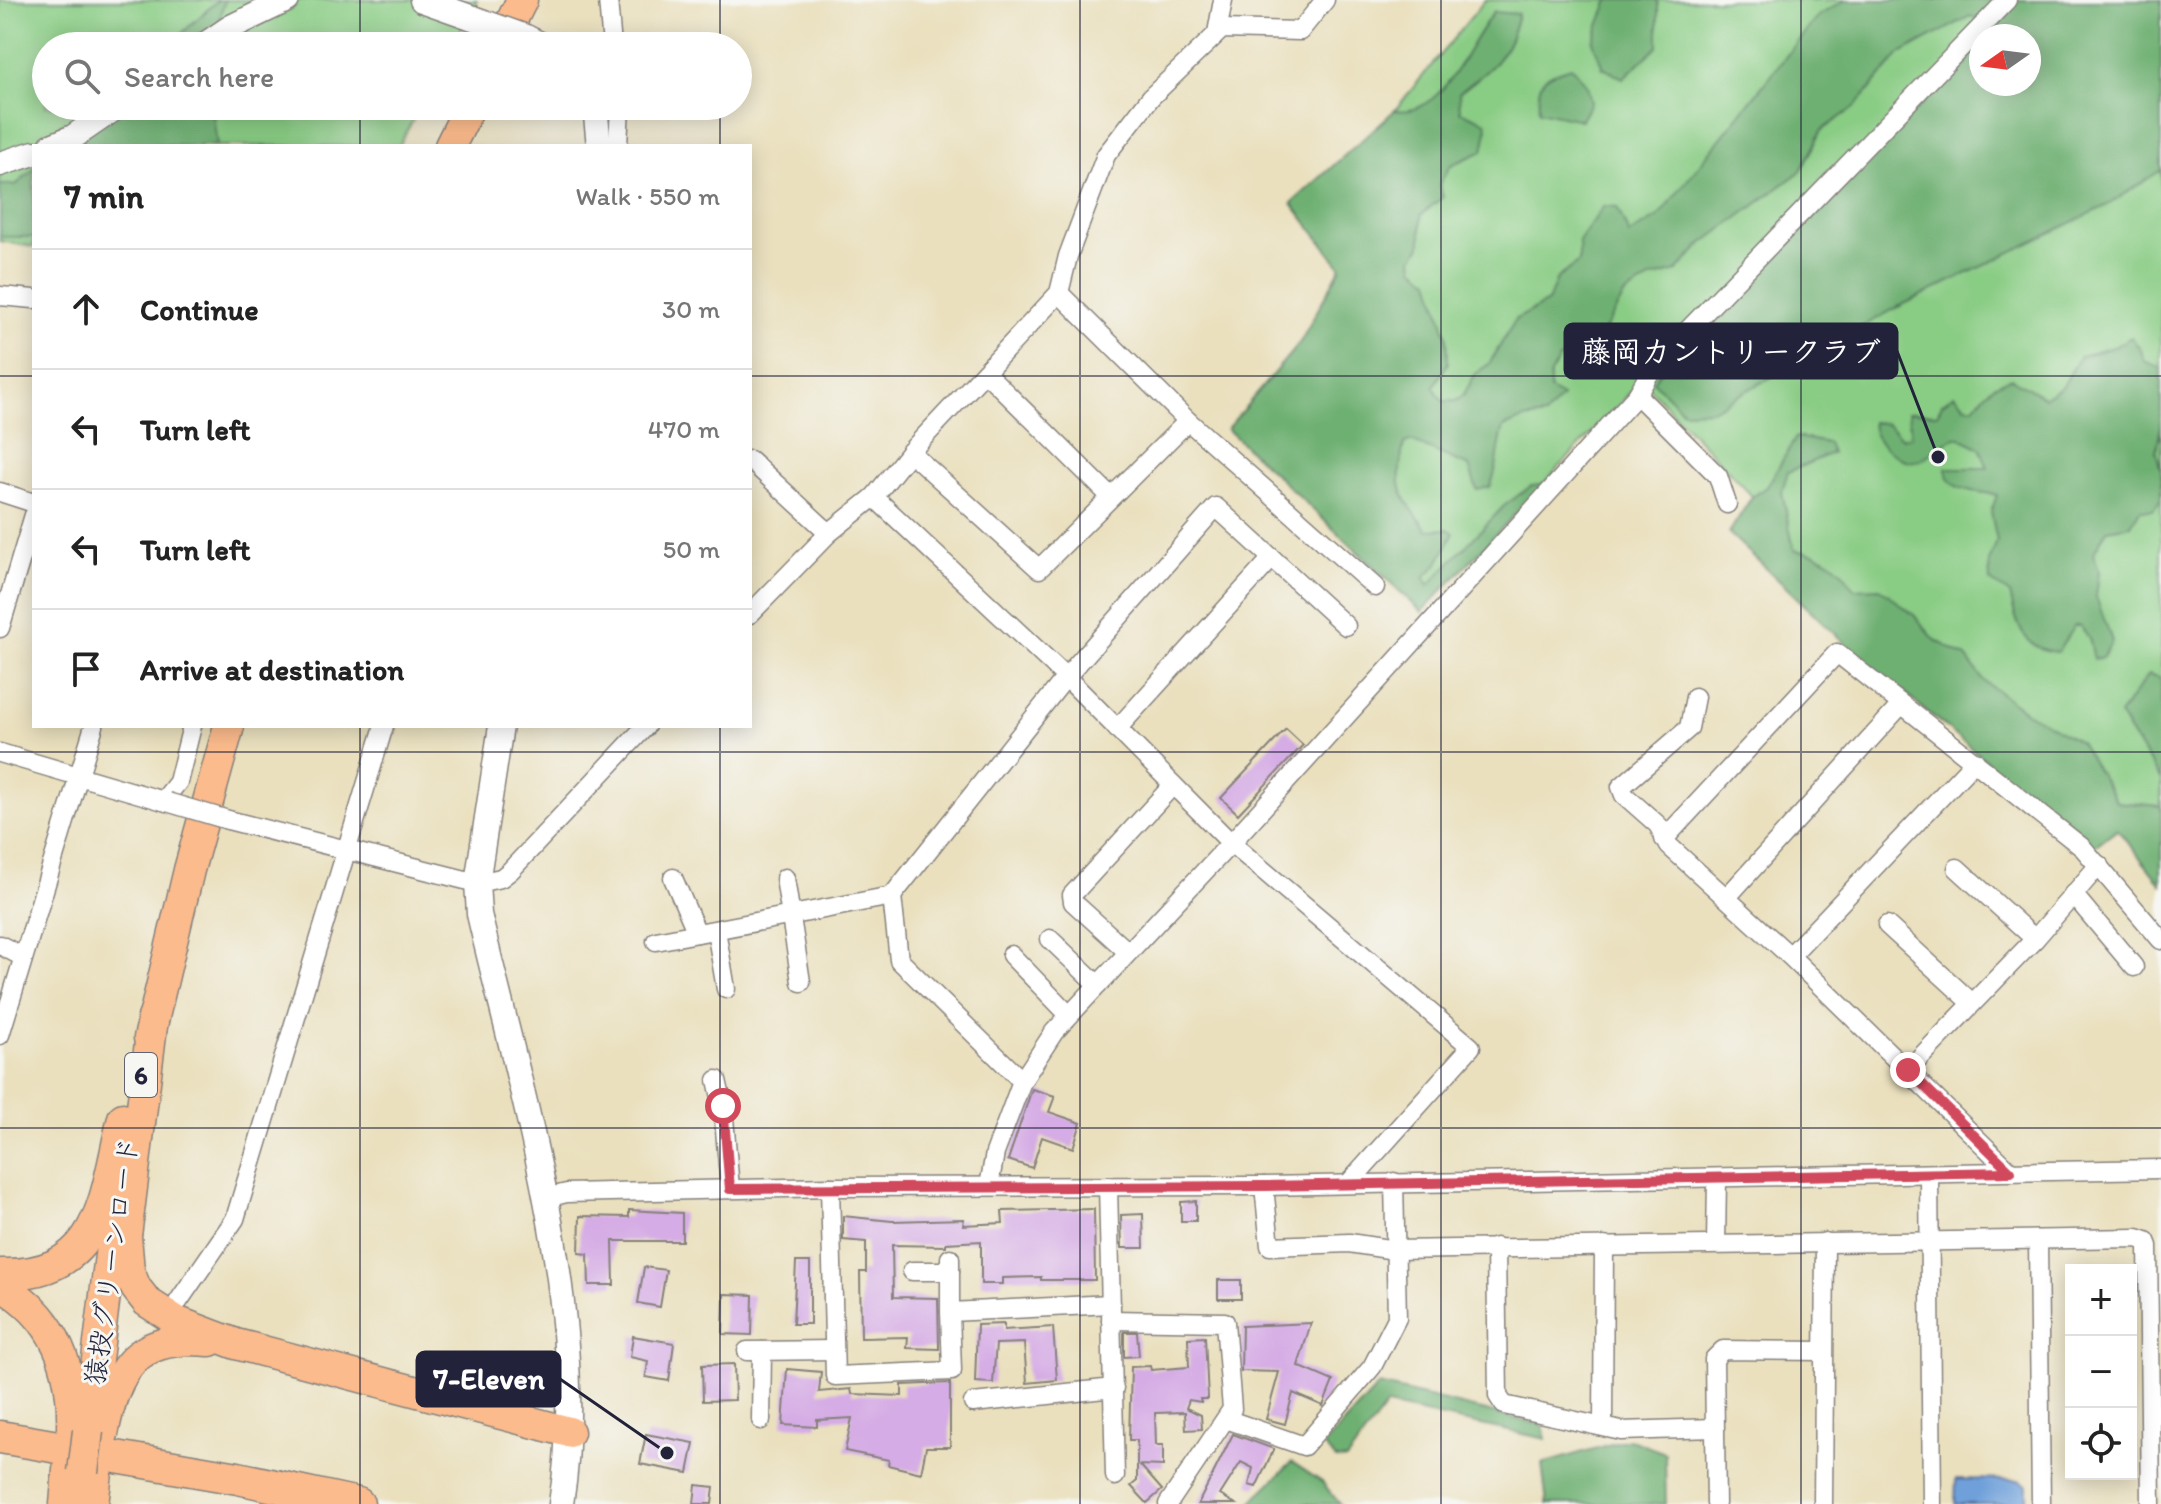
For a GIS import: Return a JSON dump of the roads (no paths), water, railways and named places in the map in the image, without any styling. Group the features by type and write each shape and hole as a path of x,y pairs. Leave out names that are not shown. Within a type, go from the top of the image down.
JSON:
{"highway":[{"path":"0,1437 238,1478 358,1504"}],"main road":[{"path":"522,0 523,32"},
{"path":"451,144 463,120"},
{"name":"猿投グリーンロード","path":"88,1432 105,1280 134,1109 169,950 228,728"},
{"path":"0,1274 20,1275 51,1267 78,1251 90,1237 102,1205 154,990 169,950"},
{"path":"153,1018 126,1236 129,1271 147,1302 160,1312 236,1344 569,1432"},
{"path":"0,1285 29,1305 55,1337 88,1432"},
{"path":"80,1504 88,1432 123,1371 147,1348 182,1340 236,1344"},
{"path":"65,1504 83,1472"},
{"path":"83,1472 93,1504"}],"street":[{"path":"224,32 287,0"},
{"path":"422,0 473,18 501,32"},
{"path":"608,0 611,32"},
{"path":"1217,33 1223,0"},
{"path":"752,612 829,533 874,497 910,452 1059,293 1068,256 1106,155 1151,97 1222,29 1300,31 1325,0"},
{"path":"989,1186 995,1153 1022,1081 1054,1032 1231,843 1637,395 1655,364 2007,0"},
{"path":"53,144 80,120"},
{"path":"596,120 599,144"},
{"path":"618,144 619,120"},
{"path":"0,164 32,154"},
{"path":"1059,293 1188,421 1375,587"},
{"path":"0,296 32,299"},
{"path":"985,372 1111,497"},
{"path":"1637,395 1718,476 1727,504"},
{"path":"910,452 1039,569 1188,421"},
{"path":"752,462 829,533"},
{"path":"0,492 32,502"},
{"path":"874,497 1066,677 1231,843 1471,1047 1349,1183"},
{"path":"656,941 892,896 1066,677 1216,507 1346,626"},
{"path":"0,628 32,522"},
{"path":"1117,729 1272,558"},
{"path":"1664,839 1837,653 2083,848 2161,940"},
{"path":"1695,697 1689,728 1621,787 1624,795 1658,825 1664,839 1728,896 2011,1172"},
{"path":"1728,896 1900,706"},
{"path":"0,1035 93,728"},
{"path":"165,802 178,782 192,728"},
{"path":"178,1302 235,1219 383,728"},
{"path":"501,728 477,883 479,914 545,1198 568,1373 569,1432 561,1504"},
{"path":"0,753 228,820 477,883 501,878 510,871 644,728"},
{"path":"1790,956 1975,761"},
{"path":"1128,952 1073,902 1072,895 1173,785"},
{"path":"1908,1070 2035,939 2099,865"},
{"path":"1957,868 2035,939"},
{"path":"673,878 706,931 726,989"},
{"path":"785,878 801,982"},
{"path":"2073,894 2134,967"},
{"path":"892,896 899,960 1022,1081"},
{"path":"1887,925 1971,1002"},
{"path":"1050,939 1098,985"},
{"path":"0,945 23,957"},
{"path":"1011,955 1069,1015"},
{"path":"717,1080 723,1106 730,1189"},
{"path":"545,1198 567,1193 830,1187 1264,1186 2161,1169"},
{"path":"1929,1175 1932,1504"},
{"path":"1716,1244 1717,1179"},
{"path":"1226,1419 1304,1446 1372,1367 1397,1318 1394,1182"},
{"path":"1108,1186 1115,1476"},
{"path":"1264,1186 1270,1246 1349,1243 1395,1250 2137,1238 2146,1241 2155,1351 2156,1444 2151,1504"},
{"path":"830,1187 835,1376 952,1371 950,1264 912,1271"},
{"path":"2038,1241 2041,1504"},
{"path":"1823,1504 1825,1242"},
{"path":"1603,1426 1604,1246"},
{"path":"1496,1247 1498,1396 1504,1405 1621,1431 1714,1428"},
{"path":"950,1312 1111,1312 1225,1322 1232,1409 1168,1504"},
{"path":"761,1420 755,1351 833,1350"},
{"path":"1716,1504 1714,1359 1723,1350 1822,1351"},
{"path":"973,1403 1114,1388"}],"water":[{"path":"1956,1479 2019,1480 2027,1485 2027,1504 1955,1504"}],"place":[{"name":"藤岡カントリークラブ","path":"1938,457"},
{"name":"7-Eleven","path":"667,1453"}]}
